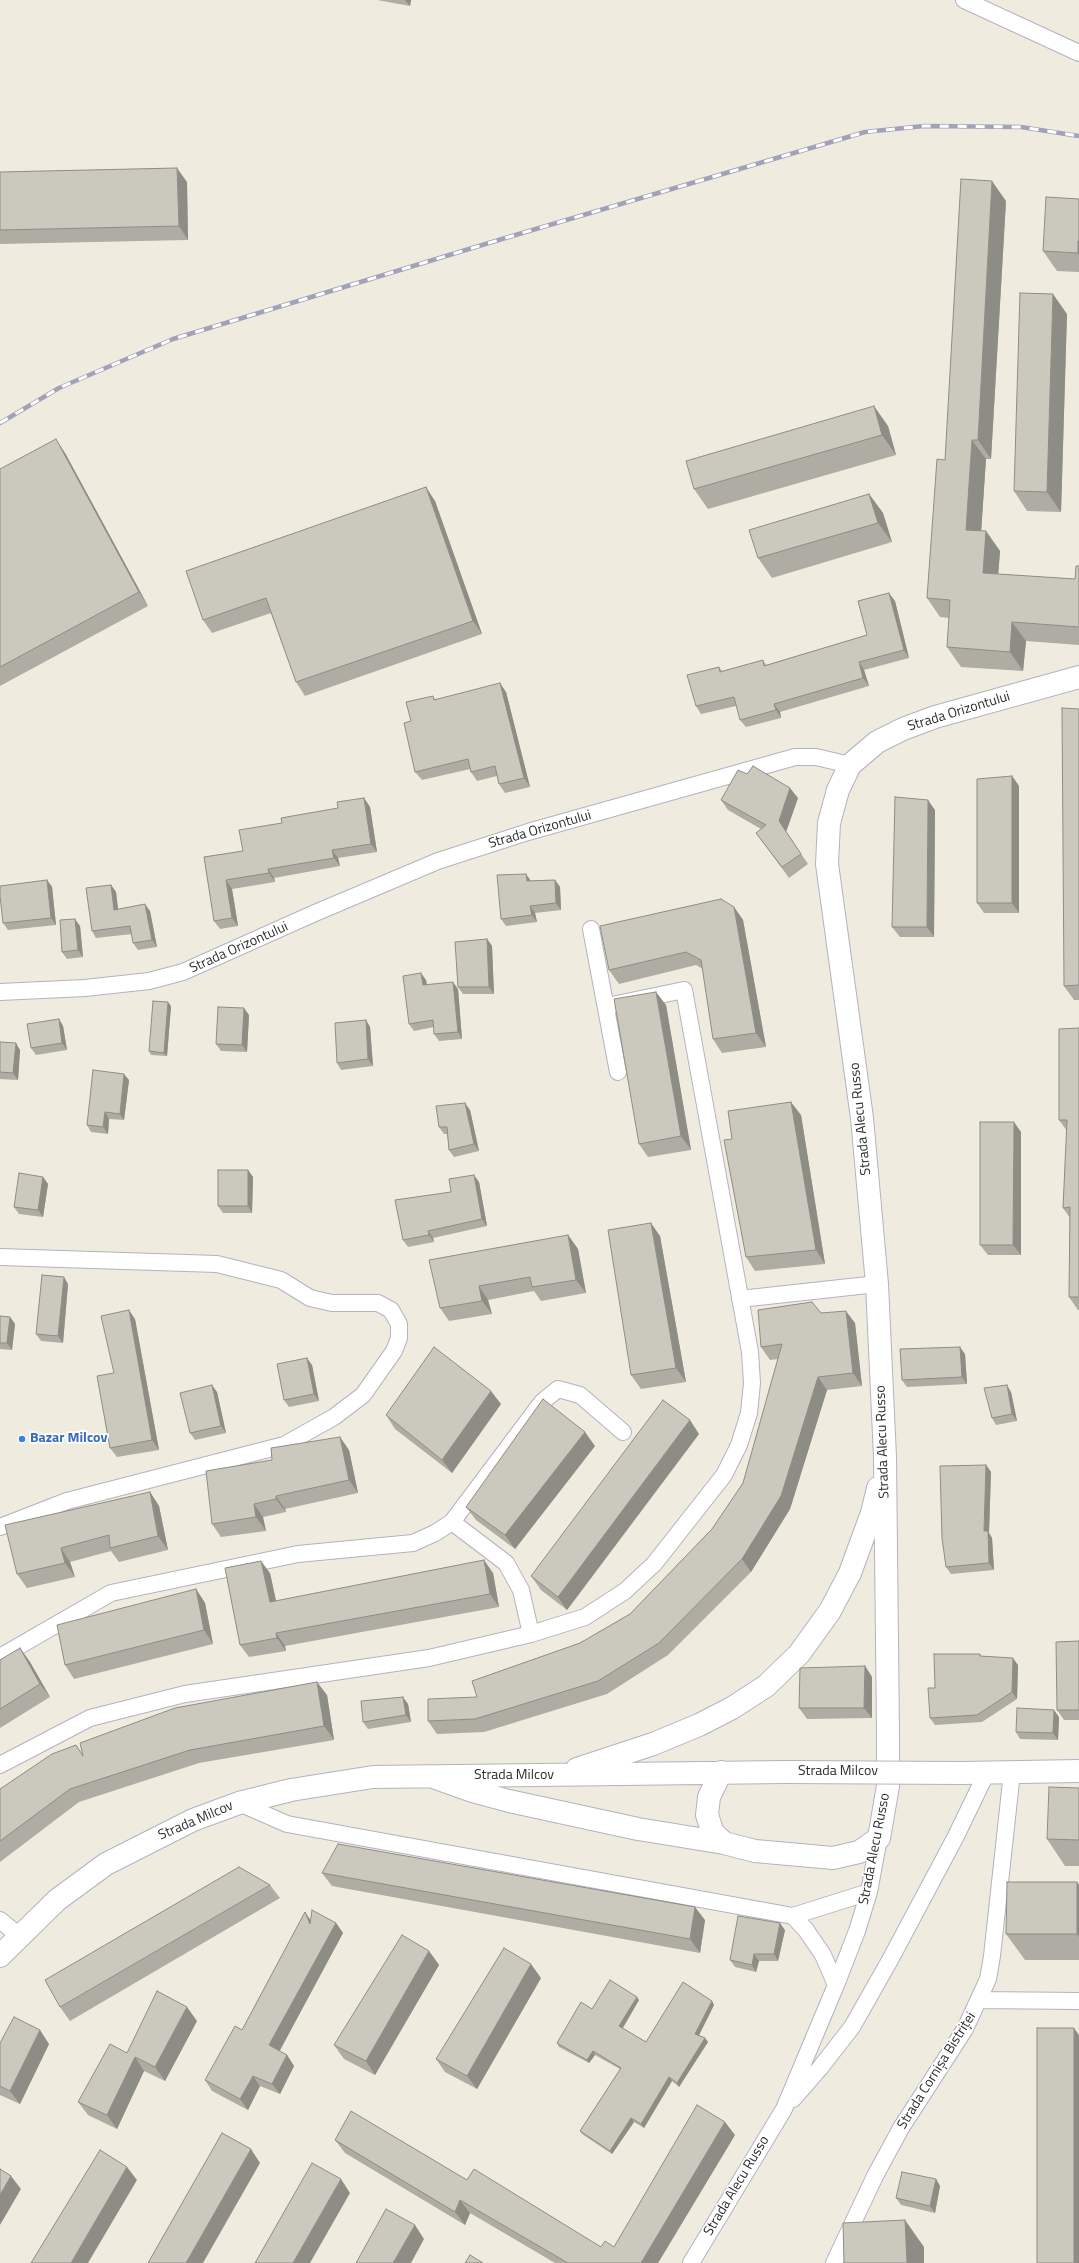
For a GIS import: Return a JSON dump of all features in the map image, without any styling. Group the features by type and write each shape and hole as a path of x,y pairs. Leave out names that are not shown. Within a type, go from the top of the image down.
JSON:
{"street":[{"path":"964,0 1079,53"},
{"name":"Strada Orizontului","path":"0,992 85,988 150,981 183,972 315,913 438,861 528,832 795,757 816,757 850,765 877,742 903,729 935,717 1079,676"},
{"name":"Strada Alecu Russo","path":"691,2263 784,2109 836,1985 869,1892 888,1786 885,1457 877,1284 862,1118 827,864 829,822 838,790 850,765"},
{"path":"591,930 607,1006 618,1072"},
{"path":"0,1765 90,1718 186,1694 429,1658 531,1634 586,1617 625,1591 654,1564 724,1475 739,1445 749,1413 751,1390 750,1352 684,990 607,1006"},
{"path":"0,1257 218,1264 281,1280 310,1298 332,1302 378,1303 391,1310 399,1324 399,1338 394,1351 362,1395 334,1417 284,1445 67,1501 0,1527"},
{"path":"740,1299 877,1284"},
{"path":"0,1657 111,1593 298,1554 413,1543 435,1533 452,1522 542,1402 558,1389 580,1395 623,1432"},
{"path":"555,1776 653,1744 699,1725 732,1708 771,1680 799,1654 830,1611 850,1574 872,1513 885,1457"},
{"path":"452,1522 506,1564 521,1590 531,1634"},
{"name":"Strada Milcov","path":"0,1956 18,1935 57,1900 106,1864 193,1820 239,1803 330,1783 373,1778 721,1772 962,1773 1079,1771"},
{"path":"721,1772 709,1797 707,1815 713,1833 724,1843"},
{"name":"Strada Alecu Russo","path":"784,2109 820,2068 852,2027 897,1947 987,1772"},
{"name":"Strada Cornișa Bistriței","path":"834,2263 875,2176 901,2128 965,2029 980,2000 988,1979 992,1956 1012,1772"},
{"path":"433,1777 472,1791 509,1801 638,1829 724,1843 756,1851 833,1858 858,1852 879,1838"},
{"path":"239,1803 287,1824 793,1916 869,1892"},
{"path":"793,1916 806,1930 823,1956 836,1985"},
{"path":"0,1920 18,1935"},
{"path":"980,2000 1079,2001"}],"building":[{"path":"177,168 179,226 0,230 0,172"},
{"path":"961,179 992,181 978,440 972,440 966,530 986,531 983,573 1075,579 1076,566 1079,566 1079,627 1012,622 1010,652 947,647 950,600 927,598 937,459 945,460"},
{"path":"1046,197 1079,199 1078,253 1043,251"},
{"path":"1020,293 1053,294 1047,492 1014,491"},
{"path":"874,406 882,435 694,489 686,461"},
{"path":"56,439 139,592 0,667 0,469"},
{"path":"426,487 473,621 296,682 266,598 203,620 186,571"},
{"path":"869,494 878,523 758,558 749,530"},
{"path":"889,593 904,650 859,662 863,678 774,704 776,710 740,720 734,697 696,706 687,675 719,667 720,672 763,660 764,666 867,635 858,601"},
{"path":"500,683 524,778 499,784 495,766 471,772 468,759 415,772 404,723 411,721 406,702 433,696 434,700"},
{"path":"1062,708 1079,709 1079,985 1064,986"},
{"path":"753,766 790,788 779,821 801,854 782,867 756,833 766,825 721,800 738,770 747,774"},
{"path":"1012,776 1012,903 977,903 977,779"},
{"path":"895,797 928,800 927,927 892,927"},
{"path":"364,798 371,844 332,850 334,858 268,869 269,873 226,880 232,918 214,921 204,857 243,851 239,830 282,823 281,818 338,808 337,802"},
{"path":"526,874 527,881 555,880 556,903 530,906 532,915 501,919 497,875"},
{"path":"47,880 51,918 3,923 0,886"},
{"path":"111,885 114,910 145,904 152,940 133,943 130,926 92,931 86,888"},
{"path":"721,899 734,907 756,1033 713,1039 701,960 686,952 609,970 600,926"},
{"path":"75,919 78,950 62,952 60,920"},
{"path":"487,939 489,987 458,987 455,942"},
{"path":"421,973 423,985 453,982 458,1032 434,1034 433,1020 409,1024 403,976"},
{"path":"656,992 681,1136 639,1144 614,999"},
{"path":"153,1001 168,1002 164,1053 149,1051"},
{"path":"218,1007 244,1008 242,1045 216,1044"},
{"path":"59,1019 62,1043 31,1048 27,1024"},
{"path":"366,1020 368,1059 337,1063 335,1023"},
{"path":"1079,1028 1079,1297 1069,1297 1070,1207 1063,1208 1067,1120 1059,1120 1059,1029"},
{"path":"0,1042 16,1043 13,1073 0,1072"},
{"path":"93,1070 124,1074 120,1114 105,1112 103,1127 87,1125"},
{"path":"791,1102 816,1250 746,1257 724,1140 732,1139 728,1111"},
{"path":"465,1103 474,1144 449,1150 447,1127 439,1127 436,1106"},
{"path":"980,1122 1014,1122 1013,1245 980,1245"},
{"path":"218,1170 248,1170 248,1206 218,1206"},
{"path":"19,1173 43,1177 38,1210 14,1207"},
{"path":"474,1175 482,1219 428,1231 429,1235 403,1240 395,1200 451,1192 449,1179"},
{"path":"651,1223 676,1368 631,1375 608,1230"},
{"path":"568,1235 576,1280 532,1287 530,1277 479,1286 482,1301 440,1308 429,1260"},
{"path":"42,1275 64,1277 58,1336 36,1334"},
{"path":"812,1302 821,1313 846,1311 853,1373 818,1377 781,1496 742,1559 659,1643 598,1681 475,1719 428,1721 428,1699 477,1697 472,1681 580,1643 630,1614 712,1529 743,1483 782,1344 761,1347 758,1310"},
{"path":"129,1310 152,1440 110,1448 97,1376 114,1373 101,1316"},
{"path":"0,1316 10,1317 7,1343 0,1343"},
{"path":"434,1347 491,1391 442,1460 386,1415"},
{"path":"960,1347 962,1377 902,1380 900,1349"},
{"path":"307,1358 314,1394 284,1400 277,1364"},
{"path":"212,1385 221,1426 190,1433 180,1393"},
{"path":"1007,1385 1012,1414 992,1418 984,1388"},
{"path":"543,1399 585,1432 505,1535 466,1507"},
{"path":"663,1400 690,1420 558,1597 531,1576"},
{"path":"340,1437 349,1480 276,1496 276,1499 254,1504 256,1517 212,1524 206,1471 272,1460 271,1448"},
{"path":"986,1465 984,1531 988,1531 989,1563 946,1567 942,1538 940,1466"},
{"path":"150,1492 158,1536 110,1548 109,1535 61,1548 65,1563 17,1574 5,1525"},
{"path":"484,1560 490,1594 276,1633 277,1638 240,1645 225,1568 261,1561 270,1602"},
{"path":"196,1589 204,1630 65,1665 57,1625"},
{"path":"1079,1641 1079,1710 1057,1710 1056,1642"},
{"path":"20,1648 40,1684 0,1709 0,1660"},
{"path":"934,1654 980,1654 980,1656 1013,1658 1012,1692 977,1715 930,1718 928,1688 935,1688"},
{"path":"865,1666 864,1708 799,1708 800,1668"},
{"path":"317,1682 324,1726 190,1750 70,1789 0,1841 0,1789 52,1754 76,1745 83,1756 80,1743 175,1708"},
{"path":"403,1697 406,1715 363,1722 361,1701"},
{"path":"1017,1708 1054,1710 1053,1733 1016,1732"},
{"path":"1049,1787 1079,1788 1079,1840 1047,1839"},
{"path":"338,1844 695,1907 690,1939 322,1873"},
{"path":"239,1867 270,1885 60,2007 45,1980"},
{"path":"1007,1882 1077,1882 1077,1934 1006,1934"},
{"path":"312,1910 336,1923 269,2045 287,2055 272,2084 253,2076 240,2099 205,2080 235,2026 242,2030 305,1912 310,1924"},
{"path":"738,1916 780,1923 774,1954 754,1954 752,1965 730,1960"},
{"path":"402,1935 429,1951 366,2061 334,2045"},
{"path":"504,1948 531,1964 467,2076 436,2059"},
{"path":"610,1980 637,1997 619,2026 646,2042 683,1982 712,2001 695,2034 705,2038 677,2083 669,2077 641,2124 631,2118 610,2151 580,2131 621,2068 593,2051 587,2060 557,2043 581,2002 592,2009"},
{"path":"157,1991 187,2007 155,2067 135,2057 107,2115 78,2102 110,2044 127,2053"},
{"path":"14,2017 40,2030 10,2091 0,2086 0,2043"},
{"path":"1037,2028 1074,2028 1074,2263 1037,2263"},
{"path":"697,2105 725,2122 641,2263 568,2263 460,2200 455,2212 335,2140 351,2111 467,2180 474,2169 601,2247 605,2241 614,2247"},
{"path":"222,2133 251,2149 186,2263 148,2263"},
{"path":"100,2150 127,2167 71,2263 31,2263"},
{"path":"312,2163 341,2179 293,2263 255,2263"},
{"path":"0,2169 11,2176 0,2195"},
{"path":"902,2172 936,2179 930,2206 896,2198"},
{"path":"386,2209 415,2225 393,2263 356,2263"},
{"path":"905,2220 907,2263 844,2263 843,2223"},
{"path":"470,2255 483,2263 465,2263"}],"railway":[{"path":"0,423 59,388 173,339 502,239 865,132 924,126 1021,127 1079,136"}],"place":[{"name":"Bazar Milcov","path":"22,1439"}]}
